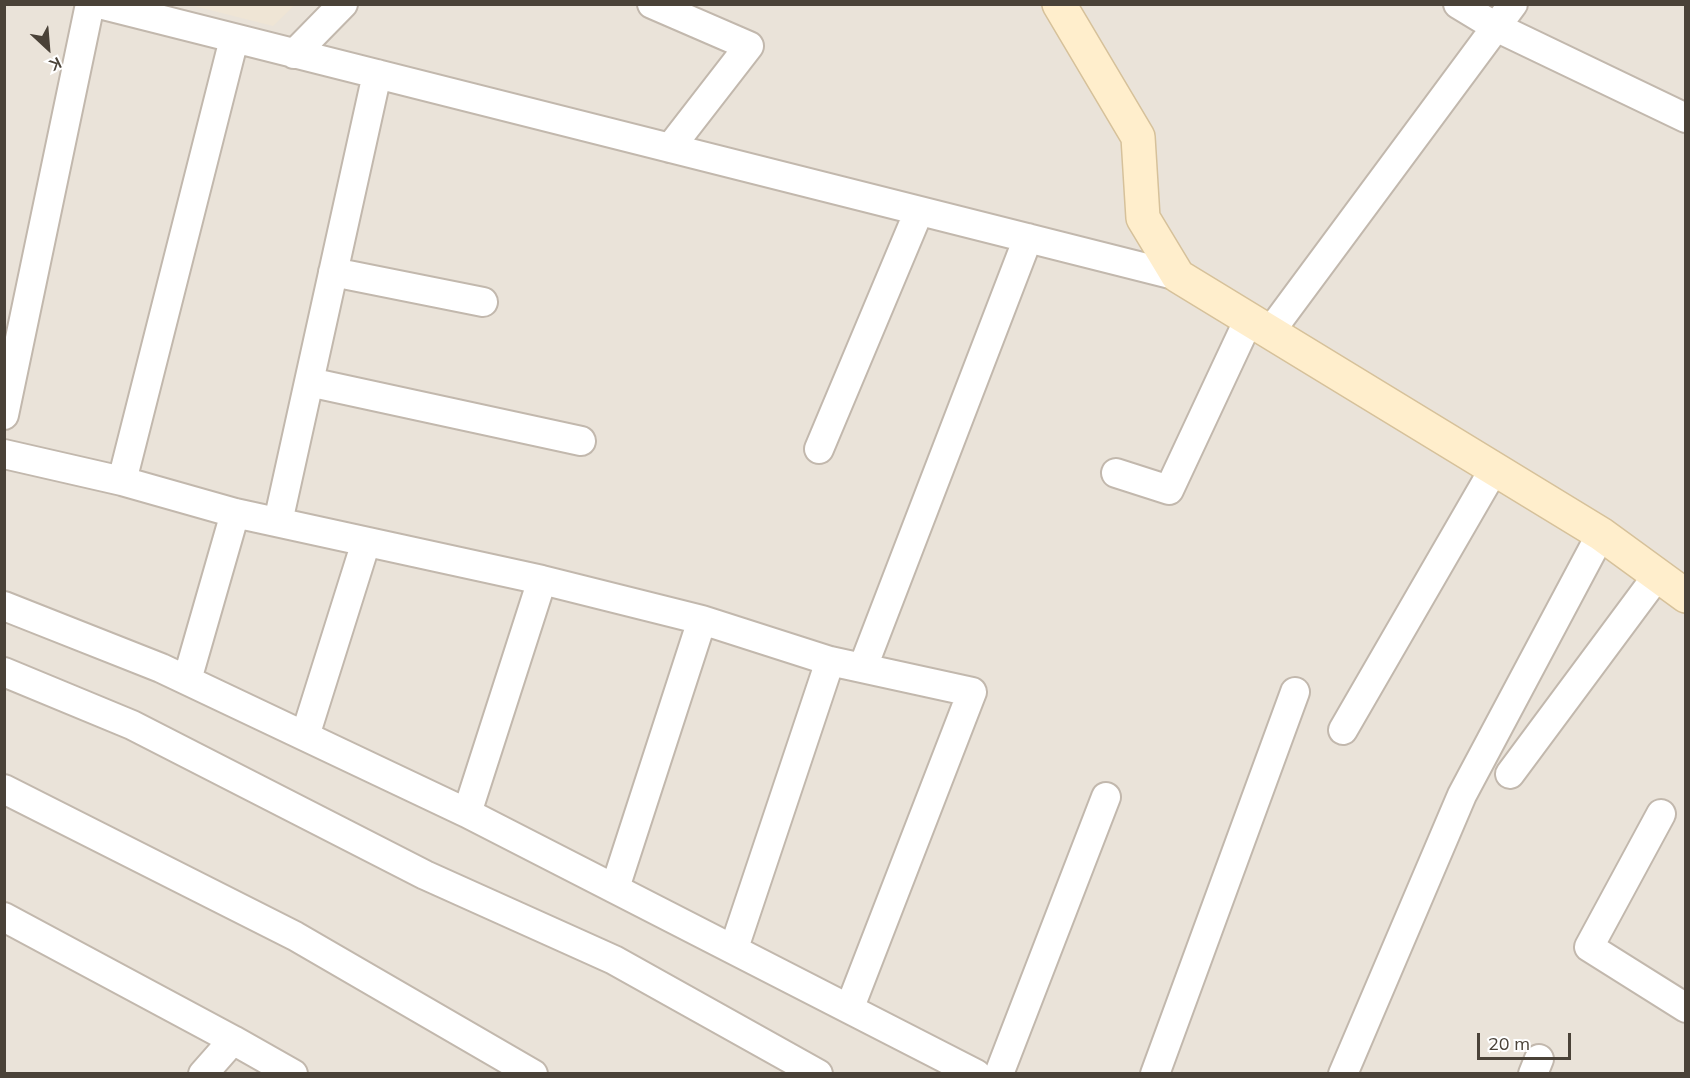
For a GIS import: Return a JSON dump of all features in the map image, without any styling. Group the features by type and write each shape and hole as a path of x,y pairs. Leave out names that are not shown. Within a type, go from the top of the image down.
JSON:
{"main road":[{"path":"1059,4 1138,136 1143,218 1178,276 1601,534 1686,596"}],"street":[{"path":"4,415 90,4"},
{"path":"99,4 1178,276"},
{"path":"294,54 343,4"},
{"path":"652,4 749,46 670,148"},
{"path":"1458,4 1496,27 1686,118"},
{"path":"1116,473 1169,490 1259,326 1513,4"},
{"path":"122,481 234,39"},
{"path":"278,522 377,74"},
{"path":"819,449 919,211"},
{"path":"863,667 1028,238"},
{"path":"333,272 483,302"},
{"path":"309,382 581,441"},
{"path":"4,454 122,481 235,513 542,580 702,620 830,661 972,692 850,1007"},
{"path":"1343,730 1494,469"},
{"path":"187,680 235,513"},
{"path":"1343,1074 1462,795 1601,534"},
{"path":"305,736 366,542"},
{"path":"1510,774 1657,576"},
{"path":"467,813 542,580"},
{"path":"4,606 187,680 467,813 850,1007 976,1074"},
{"path":"615,888 702,620"},
{"path":"734,948 830,661"},
{"path":"4,672 132,725 425,875 614,960 819,1074"},
{"path":"1155,1074 1295,692"},
{"path":"4,789 295,936 533,1074"},
{"path":"999,1074 1106,797"},
{"path":"1661,814 1589,947 1686,1008"},
{"path":"4,917 293,1074"},
{"path":"203,1074 233,1040"}],"shaded area":[{"path":"295,4 273,26 190,5"},
{"path":"5,5 1685,5 1685,1073 5,1073"}]}
